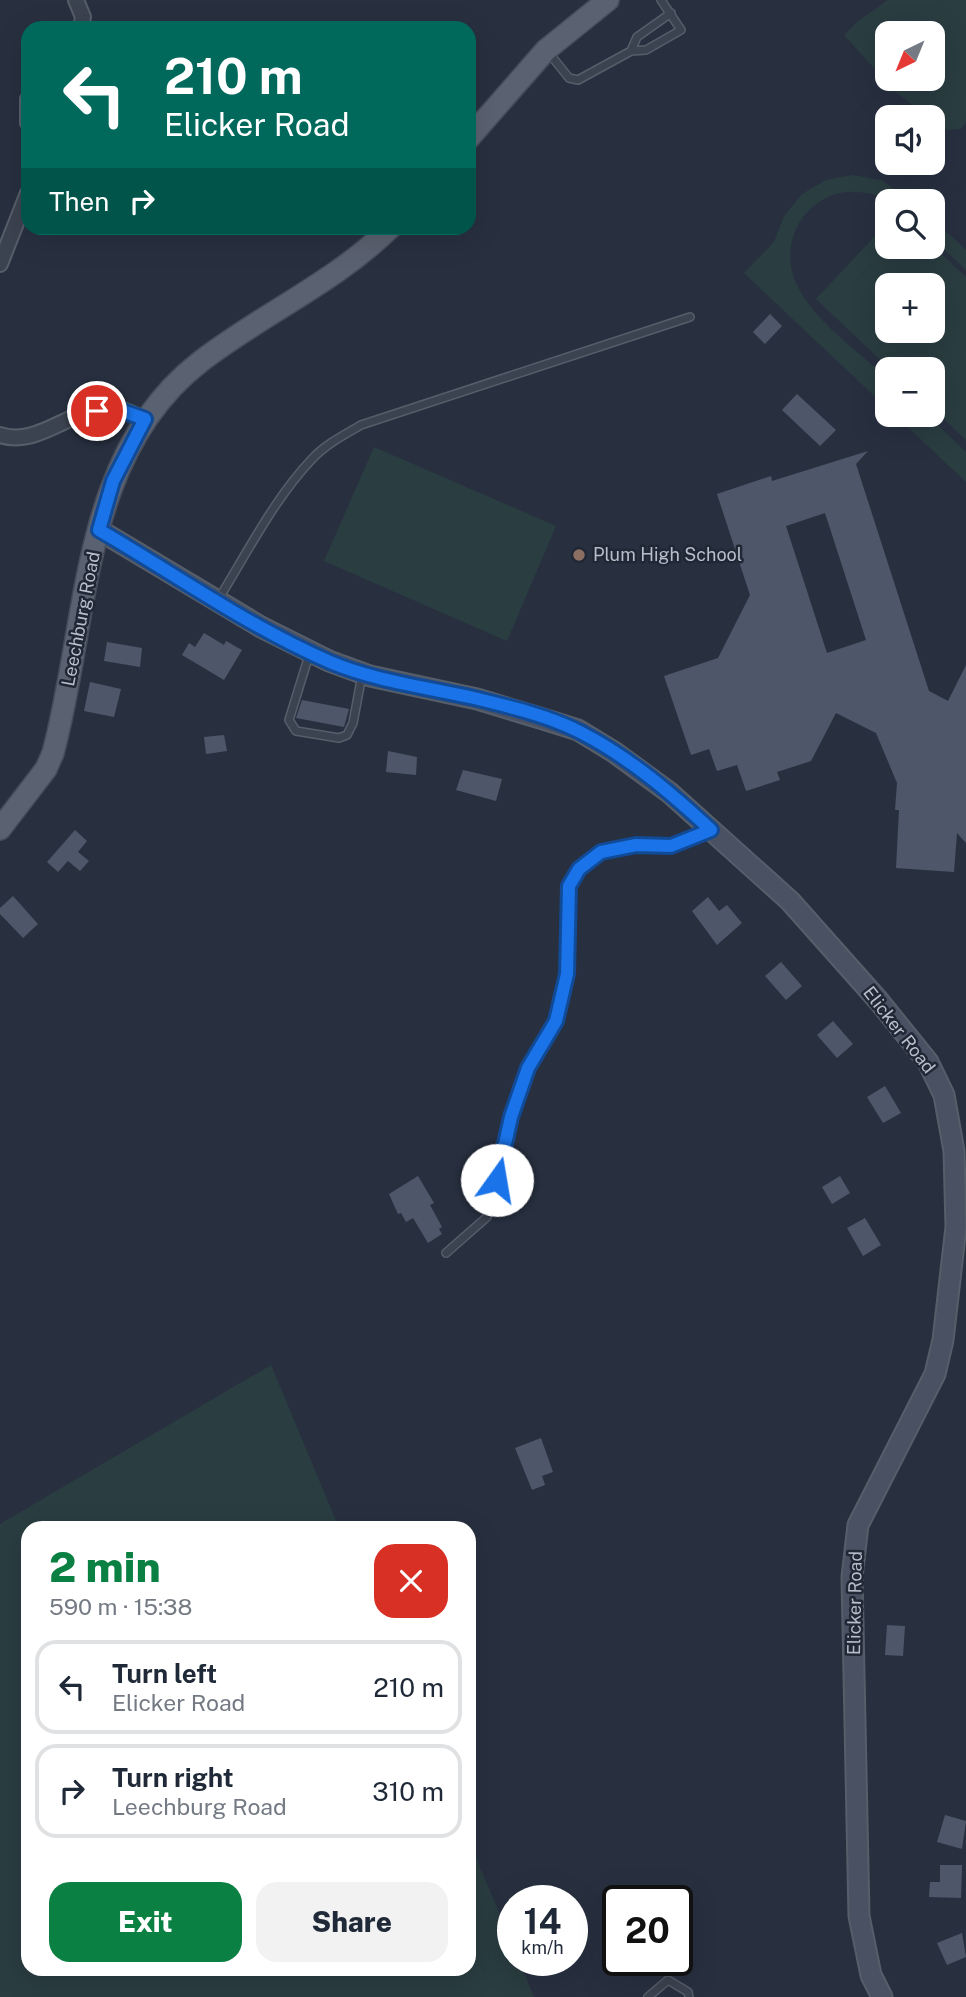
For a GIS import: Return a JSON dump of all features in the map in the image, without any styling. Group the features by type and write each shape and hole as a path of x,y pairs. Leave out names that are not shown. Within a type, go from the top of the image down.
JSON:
{"main road":[{"path":"476,130 546,50 608,0"},
{"name":"Leechburg Road","path":"0,829 47,769 53,754 86,578 99,530 113,481 145,419 168,392 200,362 355,260 382,235"}],"street":[{"path":"76,0 82,21"},
{"path":"0,264 21,211"},
{"path":"0,435 12,439 40,433 79,414 114,408 145,419"},
{"name":"Elicker Road","path":"99,530 310,652 363,674 477,699 578,730 614,752 670,793 790,901 878,1000 928,1062 944,1095 954,1151 956,1227 943,1340 935,1374 858,1525 854,1555 859,1916 871,1975 882,1997"}],"lane":[{"path":"546,50 569,78 578,80 631,51 646,50 681,30 661,0"},
{"path":"631,51 637,37 671,13"},
{"path":"218,601 289,487 313,458 335,440 361,425 690,317"},
{"path":"310,652 289,720 296,731 339,738 346,735 353,723 363,674"},
{"path":"446,1253 487,1217 511,1117 528,1068 556,1021 567,974 569,886 579,869 601,852 636,845 671,846 711,830"},
{"path":"648,1997 668,1980 688,1992 690,1997"}],"green space":[{"path":"888,0 966,0 966,122 961,129 945,129 945,105 913,105 895,91 945,91 945,21 875,21 875,69 844,35 858,21"},
{"path":"853,175 881,180 895,189 875,189 875,195 840,193 821,200 801,219 791,249 792,271 801,292 814,311 875,367 875,397 744,273 774,242 784,216 802,194 826,180"},
{"path":"945,230 966,250 966,270 945,250"},
{"path":"875,236 875,259 945,257 966,277 966,440 945,420 945,357 877,357 816,299"},
{"path":"908,427 940,427 966,452 966,482"},
{"path":"374,447 556,526 507,641 324,561"},
{"path":"271,1365 336,1521 21,1521 21,1976 476,1976 476,1858 497,1908 497,1976 525,1976 534,1997 0,1997 0,1524"}],"building":[{"path":"770,314 782,326 765,344 753,332"},
{"path":"797,394 836,430 820,446 782,410"},
{"path":"868,451 856,464 929,691 948,701 966,665 966,843 957,833 954,872 896,868 899,810 895,810 897,783 876,733 836,713 811,761 777,772 780,780 746,791 737,765 717,771 709,749 691,755 664,676 718,658 750,595 717,494 771,476 772,481","holes":["825,513 866,640 827,653 786,526"]},
{"path":"204,633 224,645 226,641 242,650 224,680 182,655 189,643 195,647"},
{"path":"107,642 142,648 140,667 104,661"},
{"path":"90,682 121,689 114,717 84,711"},
{"path":"302,700 349,709 344,727 296,718"},
{"path":"224,735 227,751 206,754 204,737"},
{"path":"388,751 417,757 416,775 386,772"},
{"path":"463,770 502,779 496,801 456,790"},
{"path":"75,830 87,841 78,852 89,861 80,871 68,861 58,872 47,862"},
{"path":"13,896 38,924 23,938 0,914 0,908"},
{"path":"708,897 719,911 727,905 742,923 717,945 692,911"},
{"path":"781,962 802,986 786,1000 765,976"},
{"path":"833,1021 853,1044 837,1058 817,1035"},
{"path":"885,1086 901,1113 883,1123 867,1097"},
{"path":"418,1176 434,1203 430,1205 442,1227 439,1229 442,1234 428,1243 413,1218 406,1222 401,1213 398,1214 389,1194"},
{"path":"840,1176 850,1193 832,1204 822,1187"},
{"path":"865,1218 881,1245 863,1256 847,1228"},
{"path":"541,1438 553,1472 542,1476 545,1485 532,1490 515,1448"},
{"path":"887,1625 905,1626 903,1656 885,1655"},
{"path":"945,1815 966,1821 962,1849 937,1842"},
{"path":"940,1865 962,1865 961,1898 929,1897 930,1882 940,1882"},
{"path":"962,1933 966,1957 947,1965 937,1943"}],"place":[{"name":"Plum High School","path":"579,555"}],"route":[{"path":"97,411 114,408 145,419 113,481 99,530 261,627 329,662 370,676 477,699 578,730 614,752 670,793 711,830 671,846 636,845 601,852 579,869 569,886 567,974 556,1021 528,1068 511,1117 497,1180"}]}
